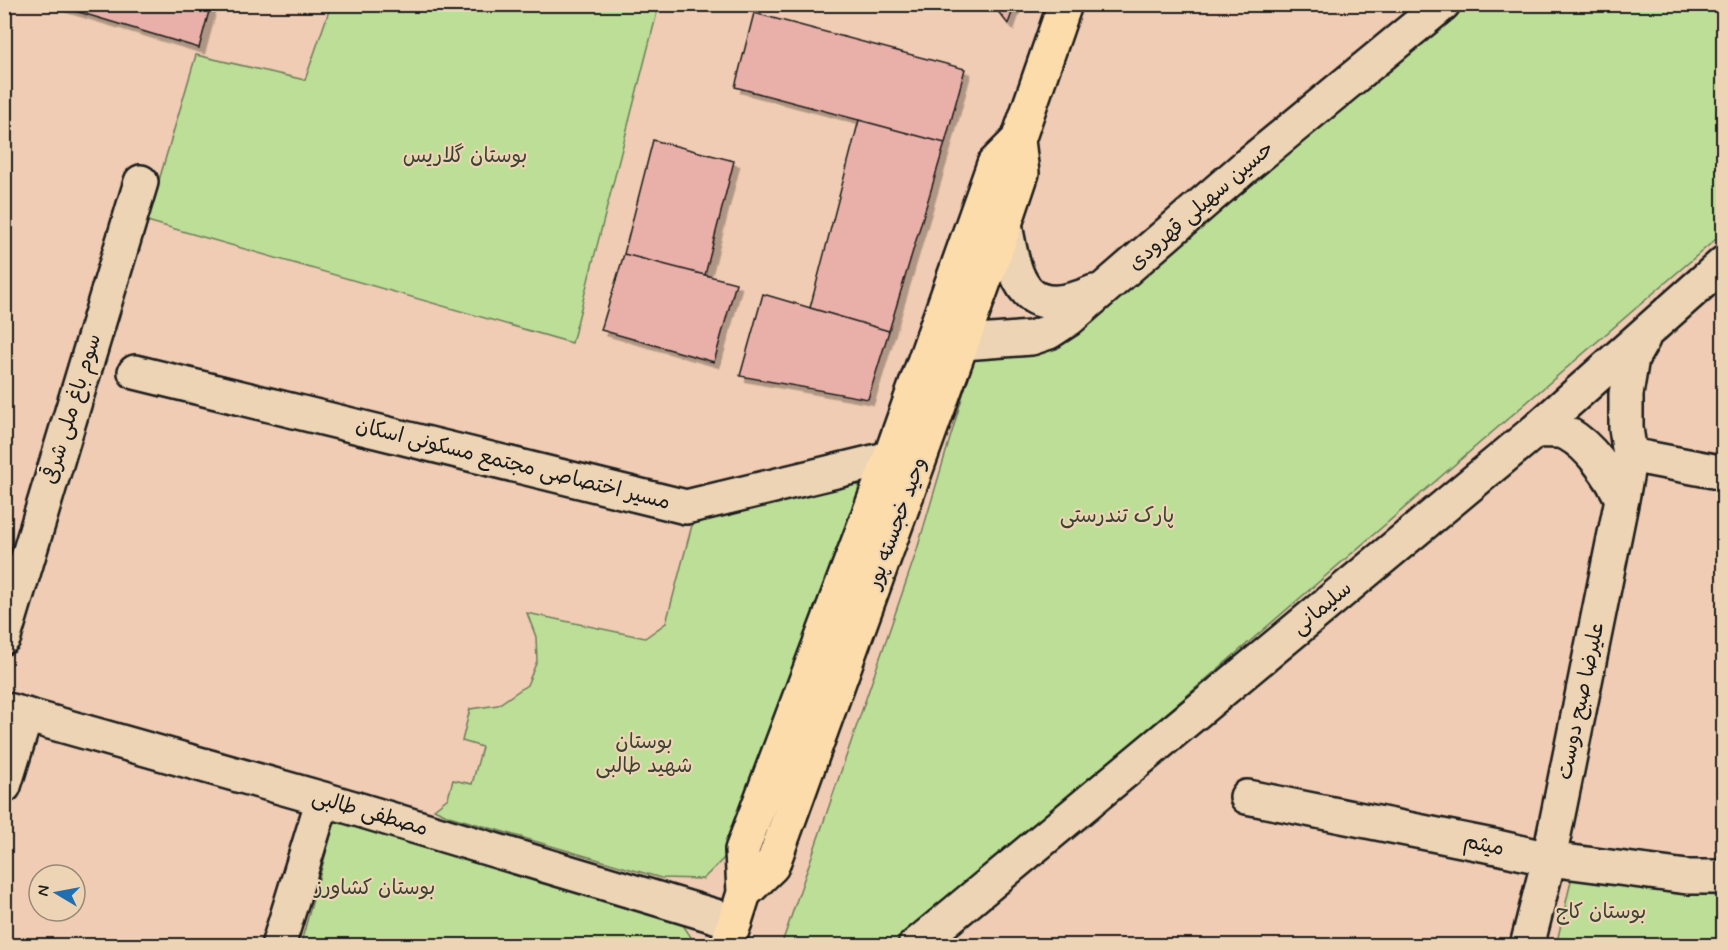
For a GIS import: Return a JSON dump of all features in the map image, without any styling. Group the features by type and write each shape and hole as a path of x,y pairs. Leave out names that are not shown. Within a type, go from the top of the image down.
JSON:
{"main road":[{"name":"وحید خجسته پور","path":"735,920 772,866 949,340 994,164 1018,140 1065,4"},
{"name":"وحید خجسته پور","path":"735,920 742,850 890,458 1005,224 1022,173 1018,140"}],"street":[{"name":"حسین سهیلی قهرودی","path":"949,340 1031,338 1049,332 1069,319 1246,166 1443,4"},
{"name":"سوم باغ ملی شرقی","path":"4,637 141,182"},
{"path":"1005,224 1014,269 1030,295 1044,302 1060,304 1107,287"},
{"name":"سلیمانی","path":"915,945 1534,431 1724,263"},
{"name":"علیرضا صبح دوست","path":"1527,945 1548,859 1630,455 1626,428 1626,394 1632,358 1646,334"},
{"name":"مسیر اختصاصی مجتمع مسکونی اسکان","path":"135,372 686,507 890,458"},
{"path":"1534,431 1550,430 1567,433 1594,456 1622,499"},
{"path":"1630,455 1724,473"},
{"path":"4,786 15,712"},
{"name":"مصطفی طالبی","path":"15,712 735,920"},
{"name":"میثم","path":"1247,797 1548,859 1687,877 1724,877"},
{"path":"278,945 322,799"}],"green space":[{"name":"بوستان گلاریس","path":"331,5 659,5 572,343 147,221 196,55 305,80"},
{"name":"پارک تندرستی","path":"1464,5 1723,5 1723,233 898,945 781,946 916,553 973,361 987,353 1053,347 1072,337"},
{"name":"بوستان شهید طالبی","path":"853,485 864,485 732,850 703,879 661,878 449,816 434,809 448,798 453,780 472,784 482,747 462,741 470,709 498,705 527,685 537,661 536,637 527,613 645,638 666,623 695,514"},
{"name":"بوستان کشاورز","path":"336,817 683,925 695,945 300,946"},
{"name":"بوستان کاج","path":"1573,872 1681,894 1723,896 1723,945 1556,946"}],"building":[{"path":"52,4 211,4 199,48"},
{"path":"992,4 1015,4 1008,24"},
{"path":"754,13 965,69 945,143 735,87"},
{"path":"859,120 945,143 889,331 810,308"},
{"path":"653,140 734,161 705,275 624,254"},
{"path":"624,254 736,283 714,362 601,330"},
{"path":"763,294 889,331 868,399 740,376"}]}
